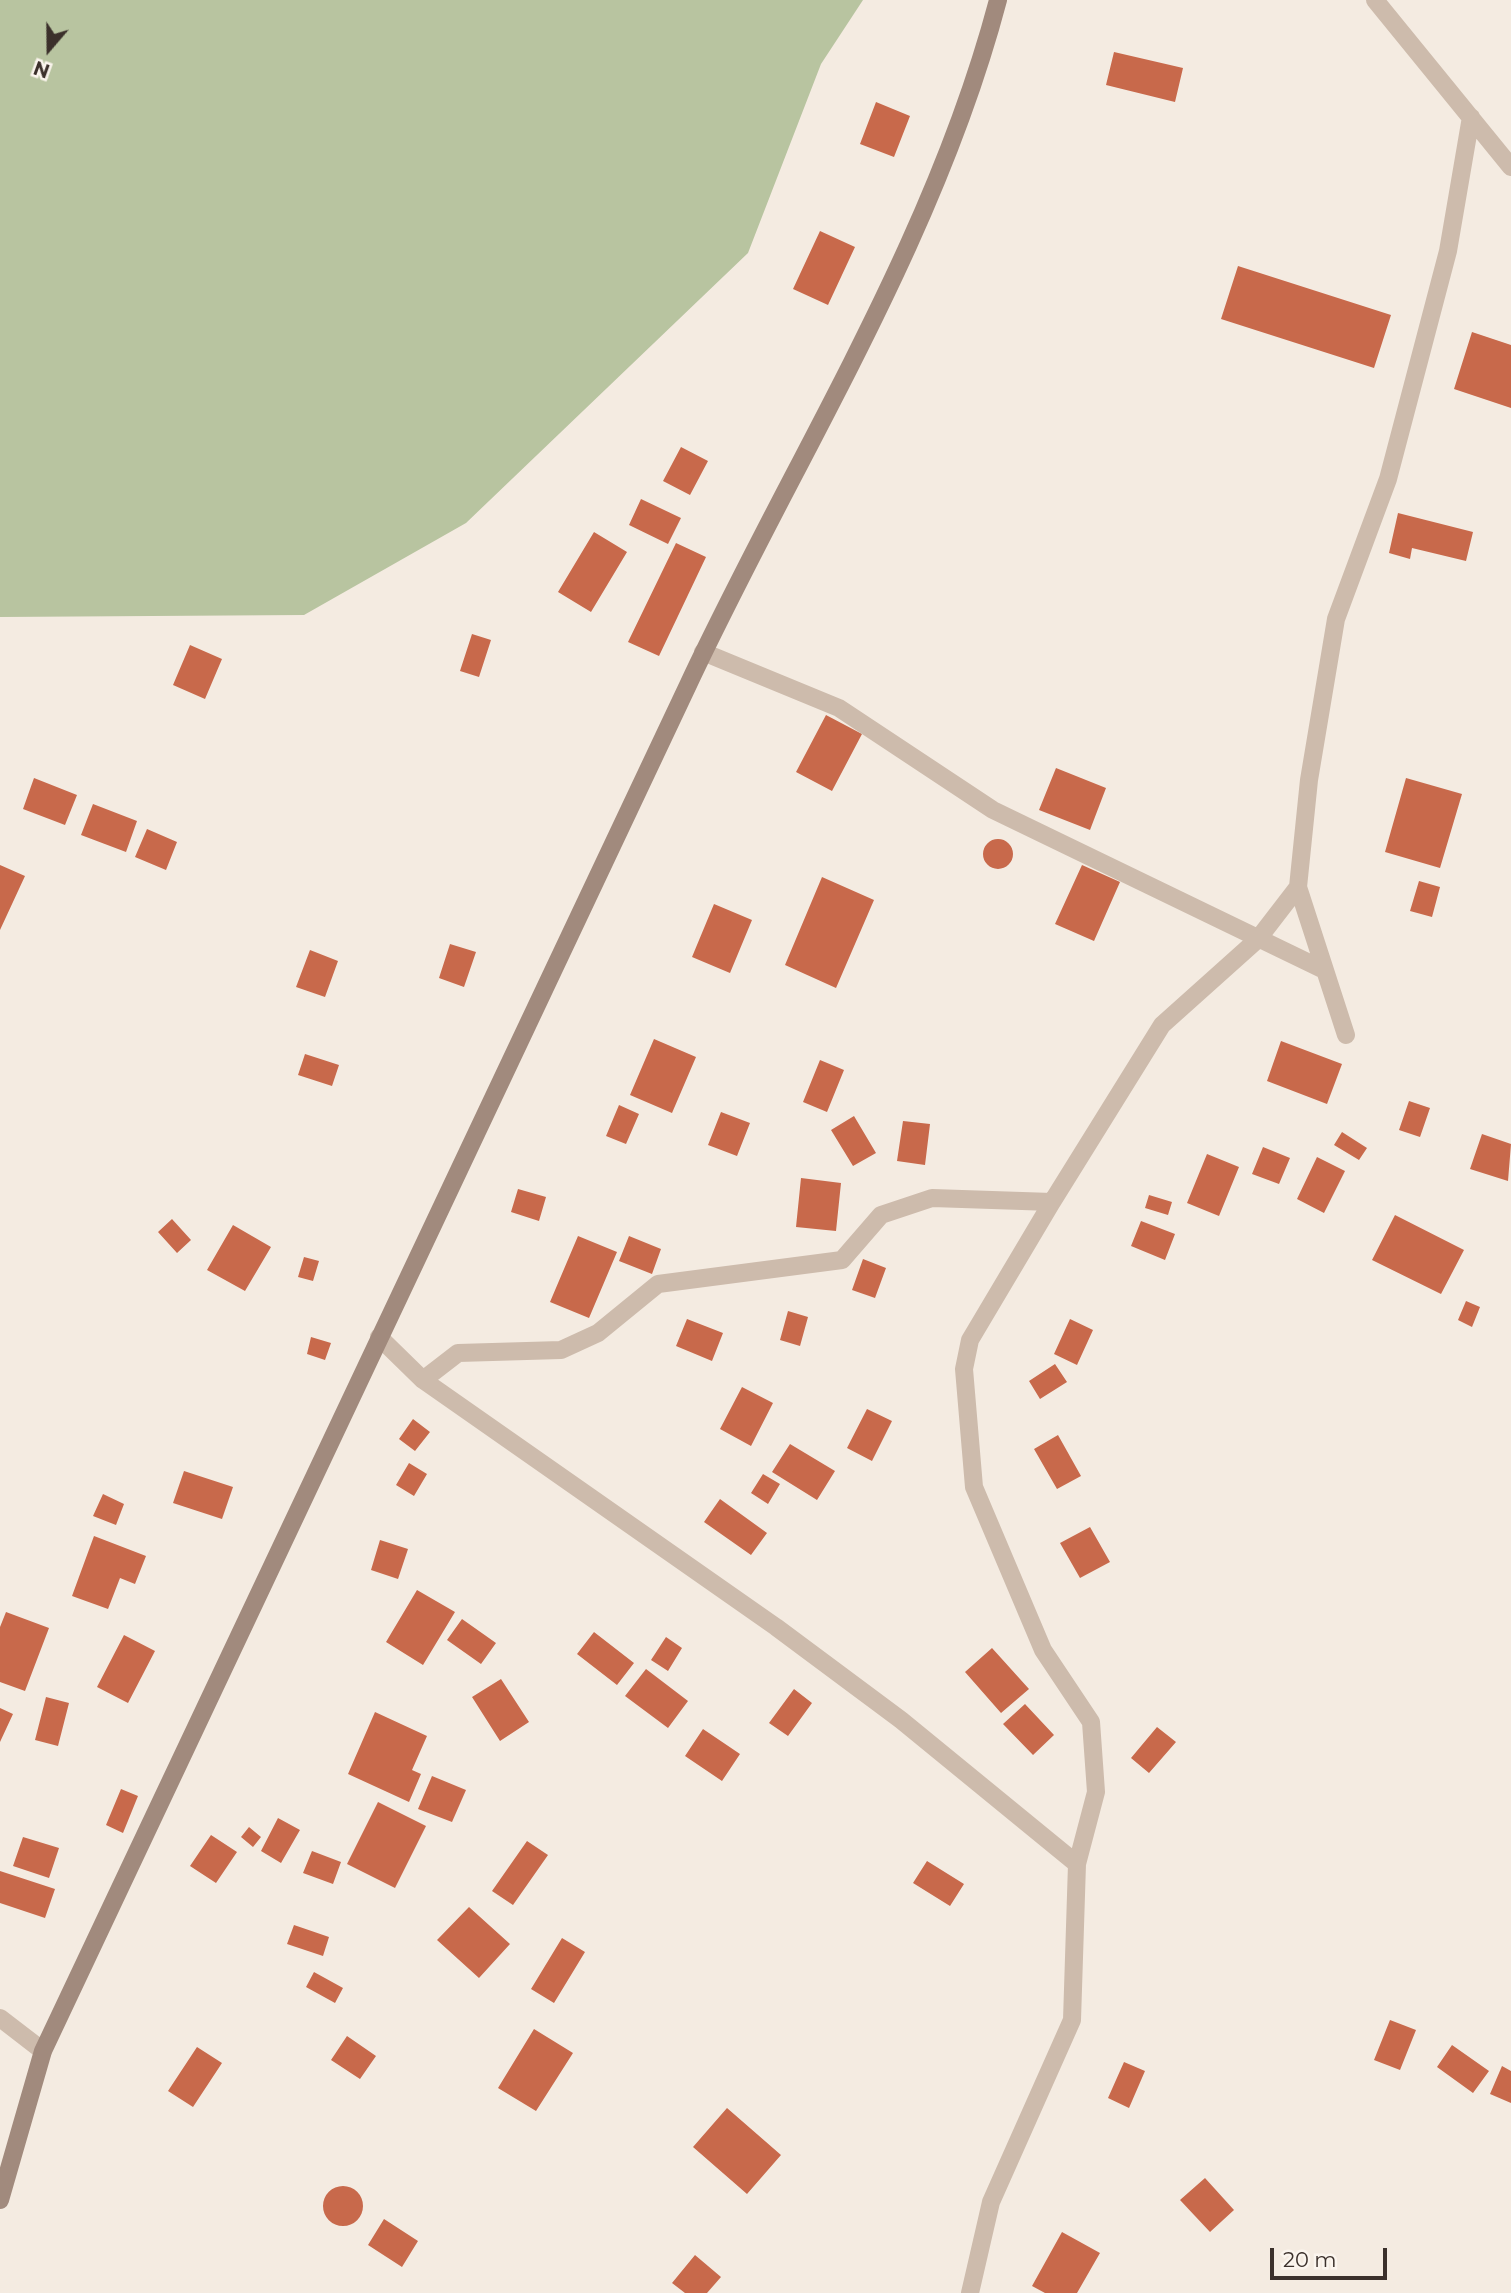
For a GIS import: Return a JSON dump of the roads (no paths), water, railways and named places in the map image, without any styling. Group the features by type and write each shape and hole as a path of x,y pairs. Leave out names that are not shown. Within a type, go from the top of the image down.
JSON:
{"main road":[{"path":"0,2200 43,2051 703,652 911,243 980,67 998,0"}],"street":[{"path":"1375,0 1511,167"},
{"path":"1346,1035 1298,887 1309,780 1336,619 1391,465 1448,251 1471,117"},
{"path":"703,652 839,708 993,810 1324,970"},
{"path":"970,2293 991,2202 1072,2020 1077,1864 1096,1791 1091,1722 1043,1650 974,1487 964,1369 970,1340 1162,1025 1258,939 1298,887"},
{"path":"423,1380 458,1353 561,1350 598,1333 658,1284 842,1260 881,1215 932,1198 1052,1202"},
{"path":"379,1337 423,1380 776,1627 901,1720 1077,1864"},
{"path":"0,2018 43,2051"}]}
